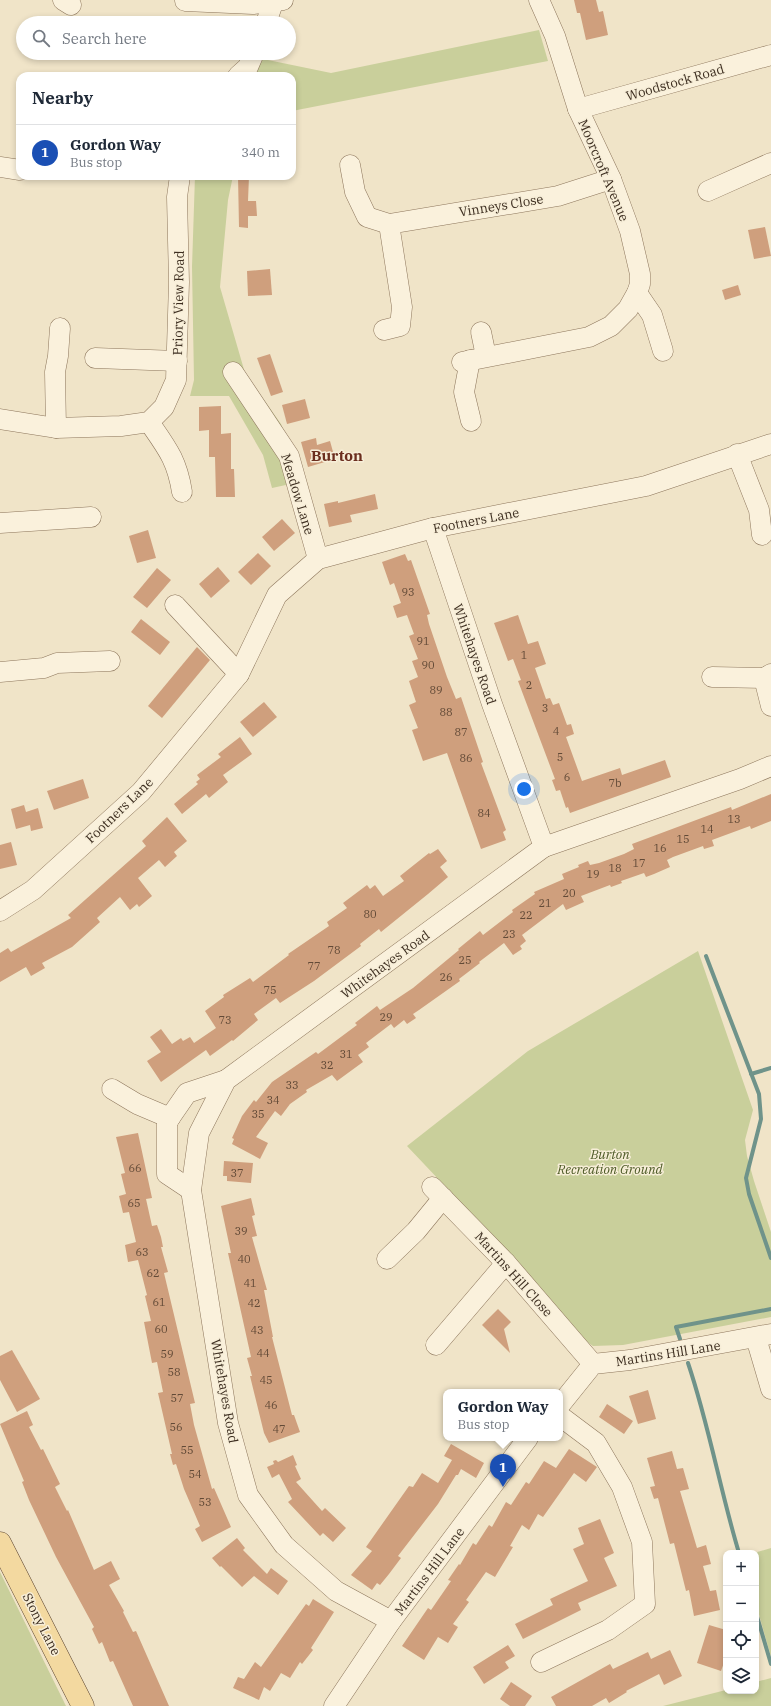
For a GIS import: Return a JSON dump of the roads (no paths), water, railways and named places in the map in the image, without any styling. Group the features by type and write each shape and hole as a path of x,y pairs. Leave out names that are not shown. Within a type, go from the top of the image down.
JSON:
{"main road":[{"name":"Stony Lane","path":"0,1543 83,1706"}],"street":[{"name":"Moorcroft Avenue","path":"473,360 589,337 611,326 628,309 640,284 640,274 630,231 610,179 578,110 555,36 539,0"},
{"path":"185,1 253,4 277,1"},
{"path":"270,16 277,1"},
{"name":"Woodstock Road","path":"578,110 771,55"},
{"path":"242,72 248,67 251,60"},
{"path":"708,191 771,163"},
{"name":"Vinneys Close","path":"350,164 356,192 367,217 389,224 558,196 610,179"},
{"path":"0,168 16,170"},
{"name":"Priory View Road","path":"149,422 164,407 176,380 179,282 177,197 179,180"},
{"path":"384,330 400,326 402,307 389,224"},
{"path":"637,293 652,314 663,351"},
{"path":"56,428 55,372 60,328"},
{"path":"471,421 464,392 482,332"},
{"path":"96,358 177,361"},
{"name":"Meadow Lane","path":"233,372 289,456 318,559"},
{"path":"0,419 56,428 121,426 149,422 171,452 179,472 182,492"},
{"name":"Footners Lane","path":"0,911 33,890 141,792 239,674 277,595 318,559 433,528 646,486 737,454 771,444"},
{"path":"737,454 765,509 762,535"},
{"path":"0,523 91,517"},
{"name":"Whitehayes Road","path":"433,528 492,704 544,847"},
{"path":"175,605 239,674"},
{"path":"0,672 44,668 57,663 110,661"},
{"path":"712,677 768,676 771,706"},
{"name":"Whitehayes Road","path":"191,1190 167,1174 167,1122 187,1093 226,1080 544,847 740,780 771,766"},
{"name":"Whitehayes Road","path":"226,1080 199,1133 191,1190 228,1423 248,1495 284,1545 324,1581 336,1591 391,1620"},
{"path":"112,1089 137,1104 170,1118"},
{"name":"Martins Hill Close","path":"387,1259 416,1231 437,1192 506,1263 593,1364"},
{"path":"436,1345 506,1263"},
{"path":"764,1336 771,1389"},
{"name":"Martins Hill Lane","path":"593,1364 630,1360 764,1336"},
{"path":"563,1402 593,1364"},
{"path":"541,1662 608,1630 645,1604 642,1542 622,1487 596,1444 563,1418"},
{"name":"Martins Hill Lane","path":"340,1704 391,1620 526,1441"}],"waterway":[{"path":"706,956 759,1094 761,1119 746,1178 749,1194 771,1258"},
{"path":"751,1074 771,1068"},
{"path":"680,1339 676,1327 771,1309"},
{"path":"688,1363 702,1410 738,1550"},
{"path":"759,1622 771,1664"}],"place":[{"name":"Gordon Way","path":"503,1487"}],"district":[{"name":"Burton","path":"337,456"}],"park label":[{"name":"Burton Recreation Ground","path":"610,1162"}]}
